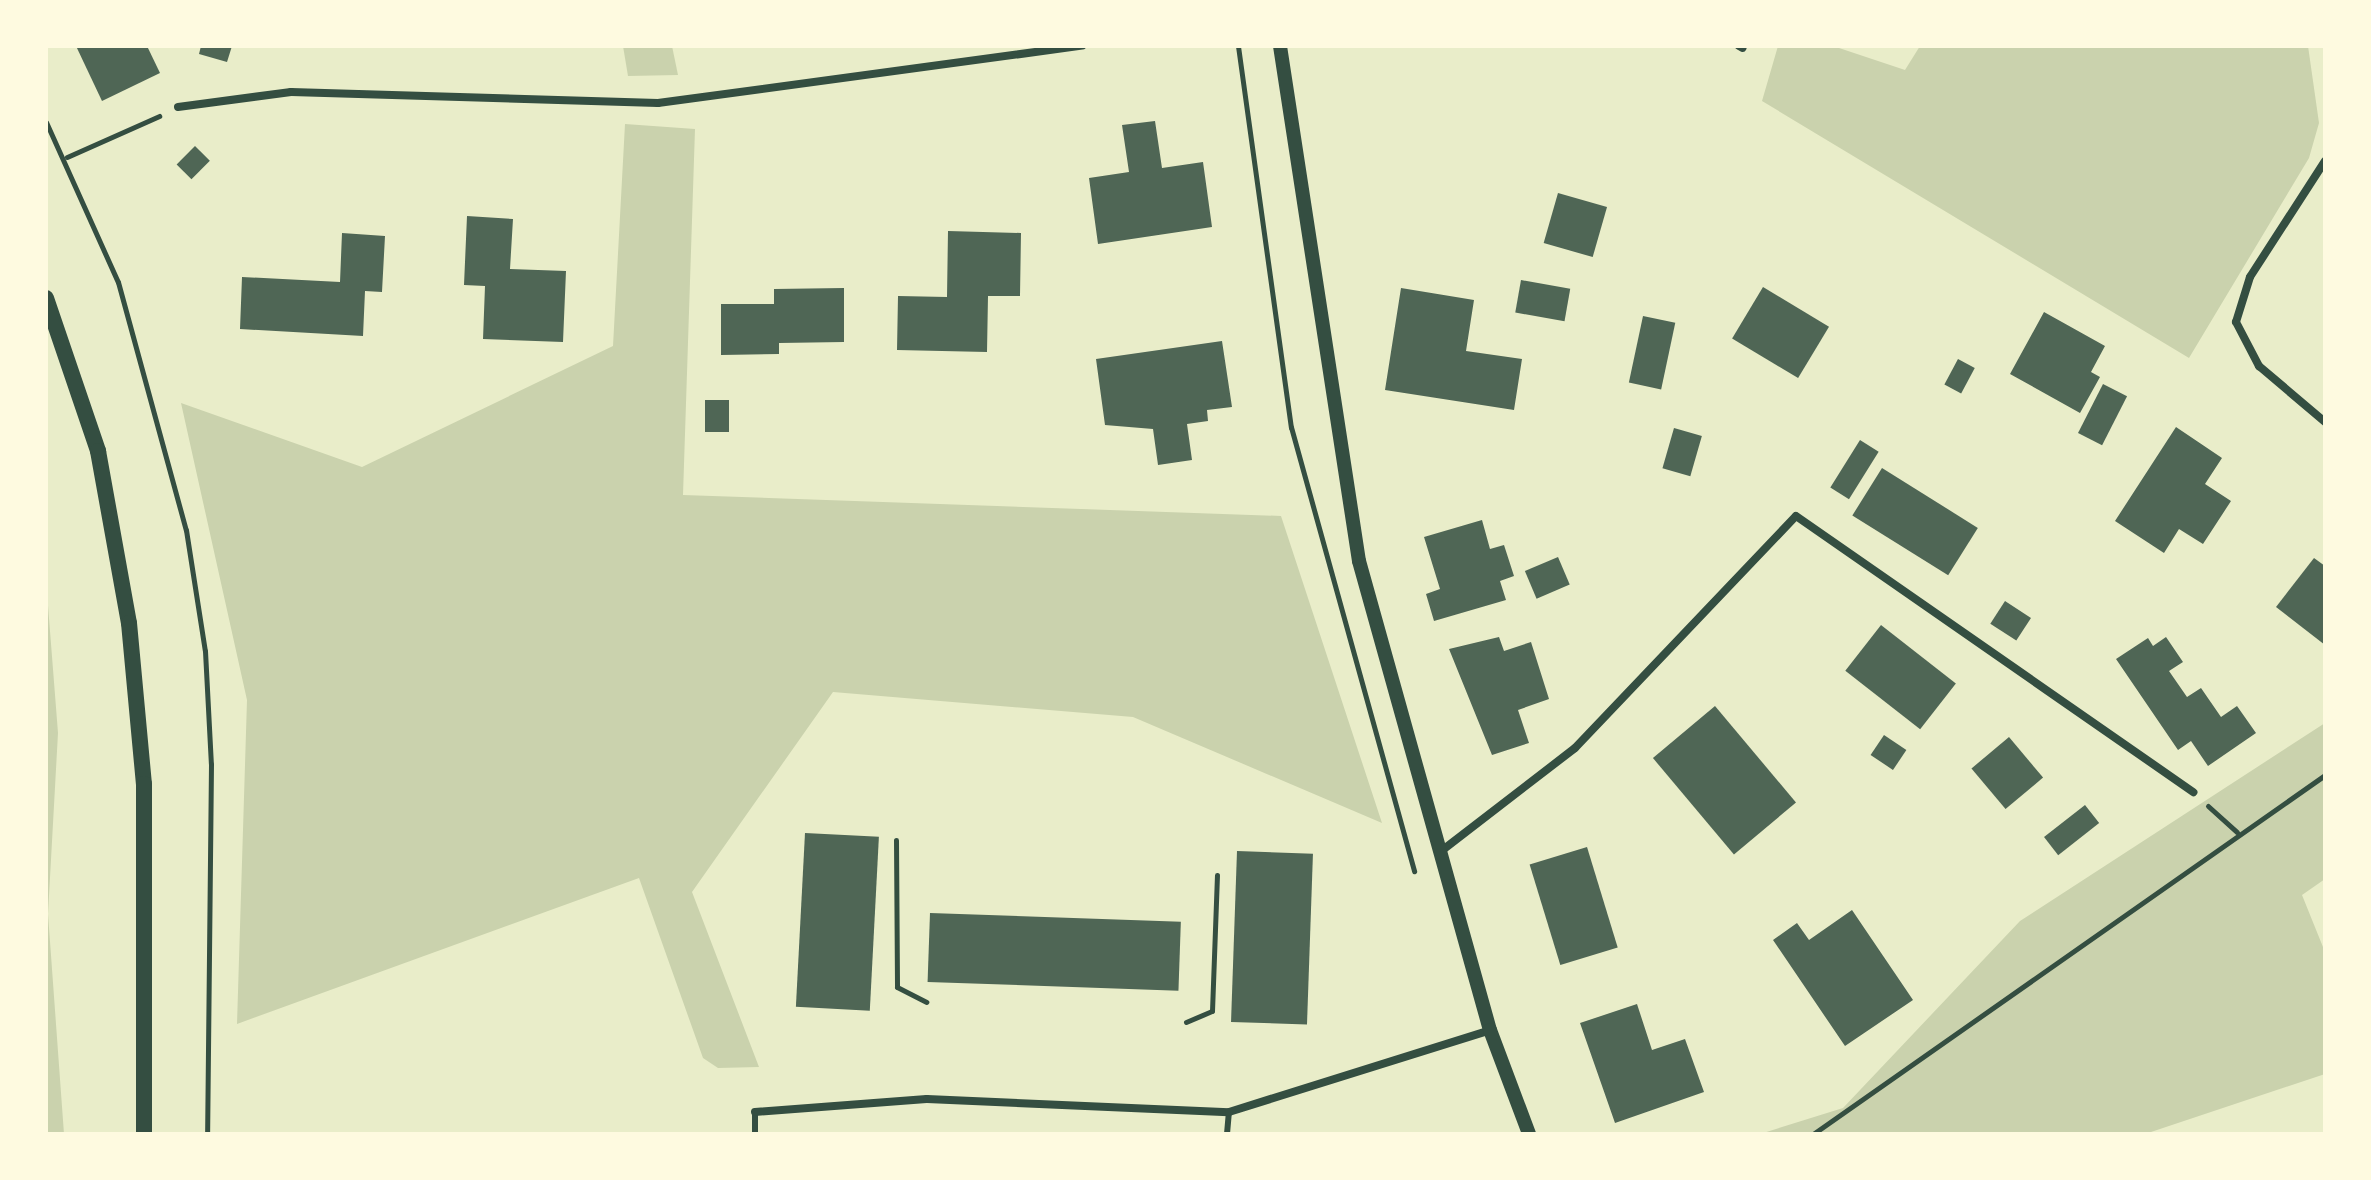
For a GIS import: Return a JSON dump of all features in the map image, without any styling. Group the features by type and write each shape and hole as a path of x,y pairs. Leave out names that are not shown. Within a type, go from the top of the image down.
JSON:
{"main road":[{"path":"46,298 98,451 130,637 144,784 144,1134"}],"street":[{"path":"178,107 291,92 658,103 1082,46"},
{"path":"1280,46 1356,547 1490,1030 1529,1134"},
{"path":"2325,161 2238,299 2242,342 2276,386 2325,422"},
{"path":"1440,853 1575,748 1796,516 2193,792"},
{"path":"755,1112 927,1099 1229,1112 1490,1030"}],"lane":[{"path":"755,1112 755,1134"},
{"path":"1227,1134 1229,1112"}],"path":[{"path":"67,157 178,107"},
{"path":"46,122 67,157 118,282 155,405 205,651 213,917 207,1134"},
{"path":"1813,1134 2237,832 2325,775"},
{"path":"2193,792 2237,832"},
{"path":"896,840 897,987 926,1002"},
{"path":"1186,1022 1212,1011 1217,875"}],"green space":[{"path":"623,46 672,46 678,75 628,76"},
{"path":"1778,46 1833,46 1905,70 1920,46 2308,46 2319,123 2309,158 2189,358 1762,101"},
{"path":"625,124 695,129 683,495 1281,516 1382,823 1133,717 833,692 692,892 759,1067 718,1068 703,1058 639,878 237,1024 247,700 181,403 362,467 613,346"},
{"path":"46,580 58,733 48,914 64,1134 46,1134"},
{"path":"2325,723 2325,879 2302,895 2325,952 2325,1074 2145,1134 1760,1134 1843,1108 2020,921"}],"building":[{"path":"76,46 147,46 160,73 102,101"},
{"path":"201,46 232,46 227,62 199,54"},
{"path":"1155,121 1162,168 1203,162 1212,227 1098,244 1089,178 1129,172 1122,125"},
{"path":"195,146 210,161 191,179 177,164"},
{"path":"1558,193 1607,207 1593,257 1544,243"},
{"path":"467,216 513,219 510,269 566,271 563,342 483,339 485,286 464,285"},
{"path":"948,231 1021,233 1020,296 988,296 987,352 897,350 898,296 947,297"},
{"path":"342,233 385,236 382,292 365,291 363,336 240,329 242,277 340,282"},
{"path":"1521,280 1570,289 1565,321 1515,312"},
{"path":"1763,287 1829,327 1798,378 1732,338"},
{"path":"844,288 844,342 779,343 779,354 721,355 721,304 774,304 774,289"},
{"path":"1401,288 1474,300 1466,351 1522,359 1514,410 1385,390"},
{"path":"2044,312 2105,346 2091,372 2100,377 2080,413 2010,374"},
{"path":"1643,316 1675,323 1661,389 1629,383"},
{"path":"1222,341 1232,407 1207,410 1208,421 1187,424 1192,460 1158,465 1153,429 1105,425 1096,359"},
{"path":"1958,359 1975,368 1961,394 1944,385"},
{"path":"2103,384 2127,396 2102,445 2078,433"},
{"path":"705,400 729,400 729,432 705,432"},
{"path":"2176,427 2222,458 2205,484 2231,501 2203,544 2179,529 2164,553 2115,521"},
{"path":"1674,428 1702,436 1690,476 1662,468"},
{"path":"1860,440 1879,452 1849,499 1830,487"},
{"path":"1882,468 1978,528 1948,575 1852,515"},
{"path":"1482,520 1490,549 1504,545 1514,576 1500,581 1506,600 1434,621 1426,594 1440,589 1424,537"},
{"path":"1558,557 1570,585 1537,599 1525,571"},
{"path":"2314,558 2325,566 2325,645 2276,607"},
{"path":"2005,601 2031,618 2016,641 1990,624"},
{"path":"1881,625 1956,683 1920,729 1845,671"},
{"path":"1499,637 1504,651 1531,642 1549,699 1518,710 1529,743 1492,755 1449,649"},
{"path":"2166,637 2183,662 2169,671 2187,697 2201,688 2221,717 2237,706 2256,733 2208,766 2191,741 2178,750 2116,659 2148,638 2153,646"},
{"path":"1715,706 1796,803 1734,855 1653,758"},
{"path":"1884,735 1906,750 1893,770 1871,755"},
{"path":"2009,737 2043,778 2006,809 1971,768"},
{"path":"2085,805 2099,823 2058,855 2044,837"},
{"path":"805,833 879,837 870,1011 796,1007"},
{"path":"1587,847 1618,947 1560,965 1530,865"},
{"path":"1237,851 1313,854 1307,1025 1231,1022"},
{"path":"1852,910 1913,1000 1845,1046 1773,940 1797,923 1809,940"},
{"path":"930,913 1181,922 1178,991 928,982"},
{"path":"1637,1004 1652,1050 1685,1039 1704,1092 1615,1123 1580,1023"}]}
